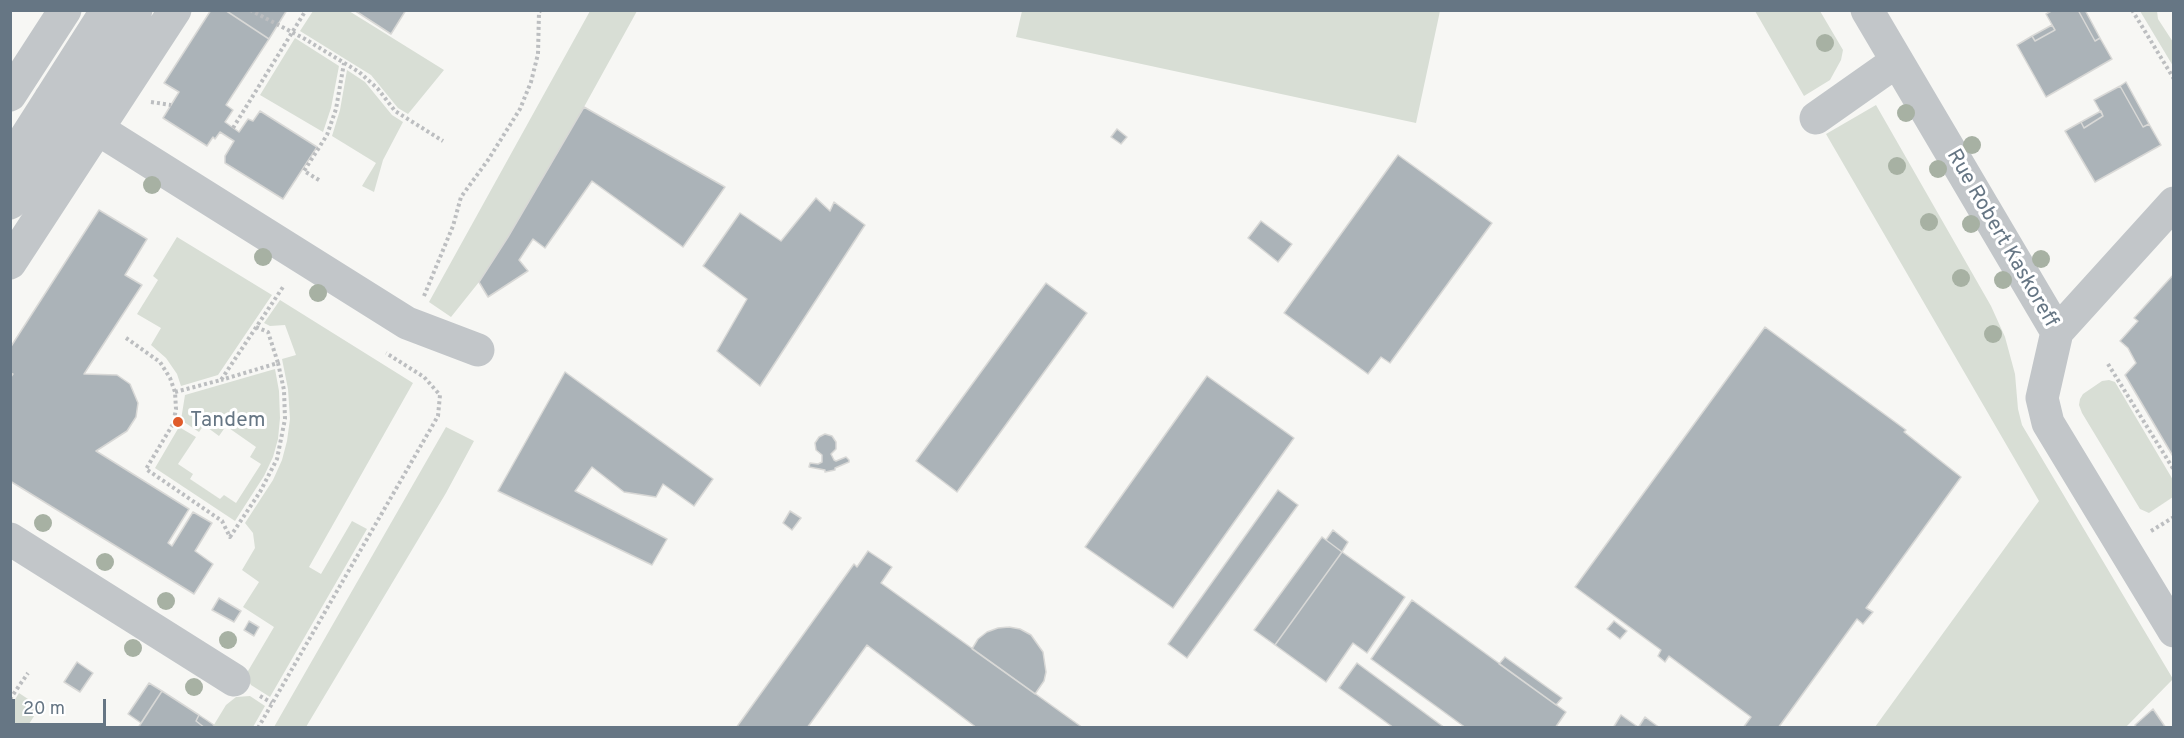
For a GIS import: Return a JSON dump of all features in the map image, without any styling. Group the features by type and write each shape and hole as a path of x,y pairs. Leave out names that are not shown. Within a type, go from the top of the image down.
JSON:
{"street":[{"path":"10,95 65,10"},
{"path":"10,203 107,10"},
{"path":"10,162 60,106 136,10"},
{"path":"10,263 175,10"},
{"name":"Rue Robert Kaskoreff","path":"1867,10 2056,332 2042,398 2048,423 2174,631"},
{"path":"1816,118 1897,61"},
{"path":"60,106 407,323 478,350"},
{"path":"2056,332 2174,203"},
{"path":"10,539 234,680"}],"path":[{"path":"250,10 292,32 368,79 395,111 443,141"},
{"path":"233,128 306,10"},
{"path":"2132,10 2174,79"},
{"path":"421,301 453,226 461,198 520,109 531,82 538,54 540,11"},
{"path":"319,180 304,171 327,135 336,109 344,63"},
{"path":"158,104 171,105"},
{"path":"221,380 283,287"},
{"path":"126,338 160,362 170,378 175,393 176,409 173,423 146,469 222,521 230,537 260,492 277,459 285,418 284,390 278,363 268,332 256,327"},
{"path":"258,728 438,416 440,395 424,378 386,353"},
{"path":"175,393 278,363"},
{"path":"2108,364 2174,470"},
{"path":"2146,534 2174,516"},
{"path":"10,699 28,673"}],"shaded area":[{"path":"1022,10 1440,11 1416,123 1016,37"},
{"path":"313,11 349,11 444,70 408,114 398,108 371,75 300,31"},
{"path":"590,11 637,11 508,237 479,282 451,317 429,302"},
{"path":"1755,11 1820,11 1843,50 1841,60 1830,80 1804,96"},
{"path":"2140,11 2157,11 2158,19 2173,42 2173,66"},
{"path":"295,38 339,66 331,108 323,132 260,95"},
{"path":"347,70 365,82 392,115 403,122 383,160 374,192 362,186 376,163 332,136 340,110"},
{"path":"1876,105 1991,306 2005,337 2015,374 2022,425 2173,679 2126,727 1875,727 2039,501 1826,134"},
{"path":"177,237 272,295 218,375 181,386 177,374 166,358 151,345 161,328 137,314 158,280 153,276"},
{"path":"280,300 413,383 309,567 321,574 352,521 367,529 270,697 251,685 248,680 248,671 274,627 243,607 259,582 242,570 255,548 253,533 245,523 273,480 287,441 290,419 288,389 282,359 296,355 285,325 270,326 264,323"},
{"path":"275,369 279,391 278,439 264,476 235,521 155,468 179,427 196,437 178,464 193,474 190,479 220,499 224,495 236,503 261,464 250,457 256,447 226,426 219,436 204,425 199,432 181,420 185,395"},
{"path":"2102,381 2115,382 2173,480 2173,497 2149,513 2140,509 2079,405 2083,394"},
{"path":"446,427 474,441 446,493 306,727 274,727"},
{"path":"19,693 40,707 27,727 22,725 11,727 11,706"},
{"path":"250,696 265,706 253,727 212,728 226,705 236,697"}],"building":[{"path":"211,10 225,10 269,39 226,105 233,110 225,122 239,132 248,119 253,121 260,111 317,147 283,199 225,163 225,156 234,141 220,132 207,146 163,118 179,92 164,83"},
{"path":"225,10 287,10 269,39"},
{"path":"354,10 406,10 391,34"},
{"path":"2053,10 2078,10 2095,41 2100,38 2112,59 2046,97 2017,45 2032,36 2035,41 2055,30 2046,14"},
{"path":"2078,10 2085,10 2100,38 2095,41"},
{"path":"2052,25 2055,30 2035,41 2032,36"},
{"path":"2126,82 2149,124 2143,127 2120,86"},
{"path":"2120,86 2143,127 2149,124 2161,145 2095,182 2065,131 2081,122 2084,128 2103,116 2094,100"},
{"path":"584,107 725,187 683,247 592,181 545,248 533,239 519,260 528,271 488,297 479,282"},
{"path":"2101,111 2103,116 2084,128 2081,122"},
{"path":"1117,129 1127,137 1121,144 1111,137"},
{"path":"1398,155 1492,223 1390,363 1381,357 1368,374 1284,313"},
{"path":"816,198 830,211 834,202 865,225 760,386 717,351 747,299 703,266 740,213 781,241"},
{"path":"99,210 147,239 125,275 142,285 84,374 117,375 130,384 138,403 136,417 127,431 96,451 189,509 168,543 172,546 193,512 212,523 195,551 213,564 194,594 10,481 10,378 13,374 10,373 10,348"},
{"path":"1261,221 1292,244 1278,262 1248,238"},
{"path":"2174,274 2174,458 2125,375 2136,363 2128,348 2120,341 2138,321 2134,318"},
{"path":"1046,283 1087,313 957,492 916,461"},
{"path":"1765,327 1906,430 1904,432 1961,477 1866,608 1873,612 1863,624 1857,619 1778,728 1743,728 1751,717 1669,656 1665,662 1658,656 1661,650 1575,587"},
{"path":"565,372 713,479 694,506 663,484 656,497 624,492 592,467 575,491 667,539 652,565 498,491"},
{"path":"1207,376 1294,438 1173,608 1085,547"},
{"path":"825,434 832,436 836,442 836,449 831,454 834,460 846,457 849,462 835,470 825,472 825,470 809,467 810,463 822,462 822,455 816,450 815,443"},
{"path":"1278,490 1298,505 1187,658 1168,644"},
{"path":"790,511 801,518 792,530 783,523"},
{"path":"1333,530 1348,542 1342,552 1326,540"},
{"path":"1322,537 1342,552 1275,645 1254,630"},
{"path":"868,551 892,567 881,583 1083,728 977,728 867,645 807,728 736,728 854,564 857,567"},
{"path":"1342,552 1405,597 1367,653 1353,643 1326,682 1275,645"},
{"path":"219,598 241,611 234,622 212,610"},
{"path":"1412,600 1566,712 1555,728 1466,728 1371,659"},
{"path":"249,621 259,627 254,636 244,630"},
{"path":"1614,621 1627,631 1620,639 1607,629"},
{"path":"1009,627 1020,629 1031,635 1043,652 1046,672 1044,681 1035,694 972,649 978,639 987,632"},
{"path":"1505,657 1562,698 1556,705 1499,664"},
{"path":"77,662 93,673 80,692 64,682"},
{"path":"1357,663 1445,728 1394,728 1339,688"},
{"path":"149,683 162,691 141,723 128,714"},
{"path":"162,691 199,715 196,721 205,728 138,728"},
{"path":"2153,709 2166,728 2137,728 2135,725"},
{"path":"199,715 214,725 212,728 205,728 196,721"},
{"path":"1621,715 1638,727 1638,728 1613,728"},
{"path":"1645,717 1660,728 1638,728"}],"place":[{"name":"Tandem","path":"178,422"}]}
